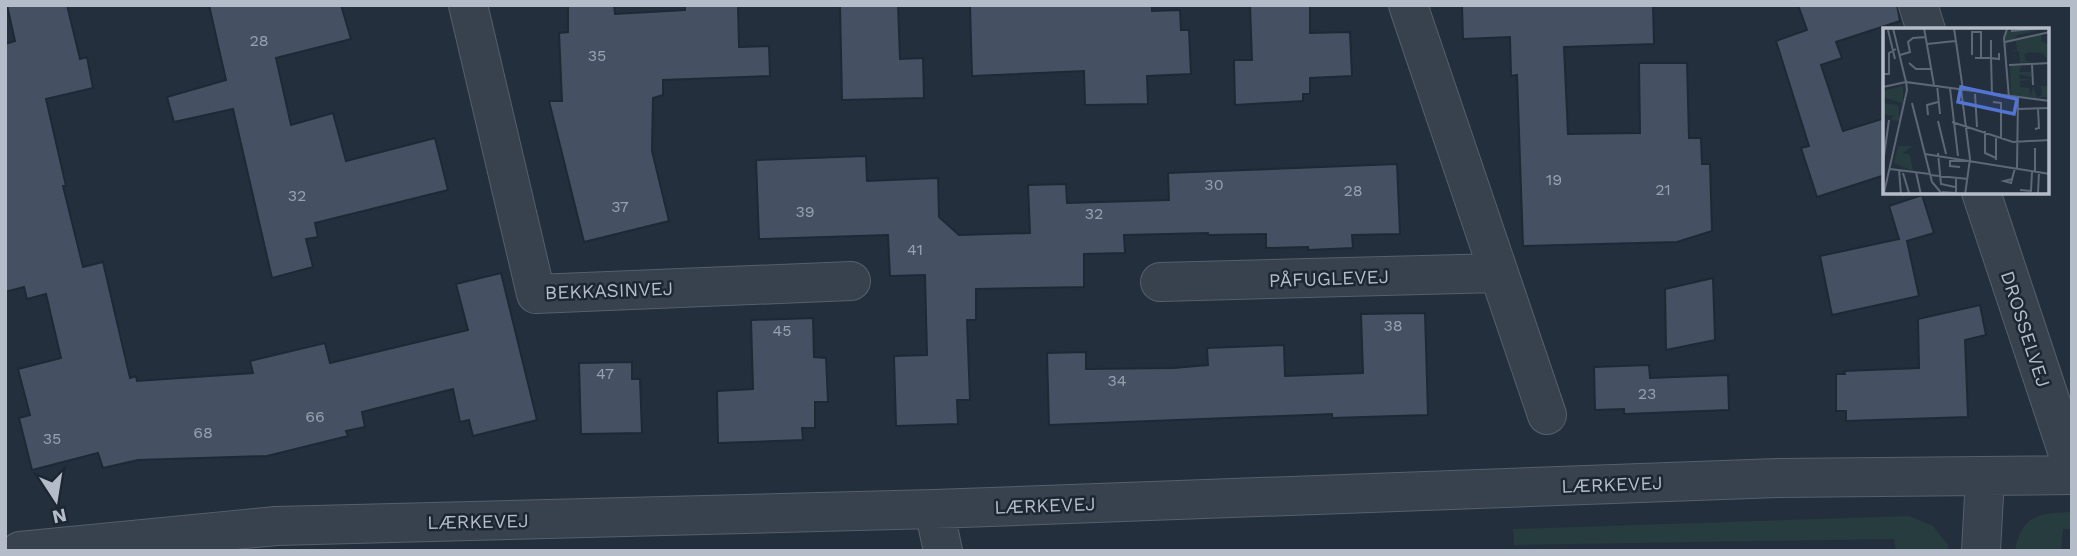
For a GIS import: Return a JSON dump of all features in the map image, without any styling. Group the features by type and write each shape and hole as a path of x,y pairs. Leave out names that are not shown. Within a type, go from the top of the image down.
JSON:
{"street":[{"name":"BEKKASINVEJ","path":"468,5 536,294 851,281"},
{"path":"1408,5 1547,415"},
{"path":"1918,5 1925,28"},
{"name":"DROSSELVEJ","path":"1981,194 2072,466"},
{"name":"PÅFUGLEVEJ","path":"1160,282 1498,273"},
{"name":"LÆRKEVEJ","path":"20,551 934,509 1778,478 2072,475"},
{"path":"1981,551 1985,477"},
{"path":"934,509 943,551"}],"green space":[{"path":"2072,512 2072,529 2063,529 2061,551 2015,551 2022,529 2034,518 2051,513"},
{"path":"1909,516 1933,526 1948,545 1948,551 1896,551 1894,539 1514,545 1513,529"}],"building":[{"path":"7,5 67,5 80,59 87,57 93,88 46,99 66,186 63,186 83,267 103,262 130,378 136,376 137,381 253,373 250,361 325,343 330,363 468,330 456,284 501,273 537,420 473,436 469,420 460,422 453,389 362,412 365,427 346,431 348,436 267,456 138,460 103,468 98,453 32,470 19,418 30,415 18,369 61,358 46,294 27,299 24,287 5,292 5,44 15,41"},
{"path":"209,5 341,5 351,39 276,58 291,125 333,113 346,161 435,138 448,190 315,223 318,237 306,239 313,267 272,278 233,109 174,122 167,97 226,80"},
{"path":"568,5 614,5 615,14 685,10 685,5 738,5 739,47 769,46 770,76 663,80 663,95 653,98 652,151 669,221 584,242 549,101 562,101 559,33 568,32"},
{"path":"840,5 898,5 900,59 923,58 924,98 842,100"},
{"path":"970,5 1152,5 1152,11 1180,10 1181,30 1189,30 1191,74 1147,76 1148,104 1085,105 1084,71 972,76"},
{"path":"1250,5 1310,5 1310,33 1350,32 1352,76 1310,78 1310,94 1303,94 1303,101 1235,105 1234,60 1252,60"},
{"path":"1462,5 1653,5 1654,44 1564,47 1568,134 1640,133 1639,63 1687,63 1689,138 1701,138 1702,164 1710,164 1712,231 1677,242 1523,246 1517,75 1511,76 1510,37 1463,39"},
{"path":"1798,5 1897,5 1900,21 1836,42 1842,58 1821,65 1843,131 1883,119 1883,176 1817,197 1801,148 1809,146 1776,41 1807,30"},
{"path":"866,156 867,181 938,178 939,217 959,235 1030,233 1028,185 1066,184 1067,203 1169,200 1168,173 1397,164 1400,234 1352,235 1353,248 1308,250 1308,247 1266,248 1266,234 1124,235 1125,253 1084,254 1084,287 976,289 976,320 967,320 970,400 957,400 958,424 896,426 894,356 927,355 925,275 890,276 888,235 759,239 756,160"},
{"path":"1922,195 1934,233 1907,241 1919,296 1832,315 1820,256 1899,239 1889,206"},
{"path":"1713,278 1715,340 1666,350 1665,289"},
{"path":"1980,305 1986,335 1965,340 1968,417 1846,421 1846,411 1836,411 1836,374 1845,374 1844,371 1919,368 1918,319"},
{"path":"1425,313 1428,415 1332,418 1332,414 1049,425 1047,353 1086,352 1086,369 1173,368 1208,365 1207,348 1284,345 1285,376 1363,373 1361,314"},
{"path":"813,318 814,357 826,358 828,402 815,402 815,428 802,428 803,440 718,443 717,391 753,389 751,320"},
{"path":"632,362 632,379 640,379 642,433 581,434 579,363"},
{"path":"1649,365 1650,378 1728,375 1729,410 1624,414 1624,409 1595,410 1594,367"}]}
